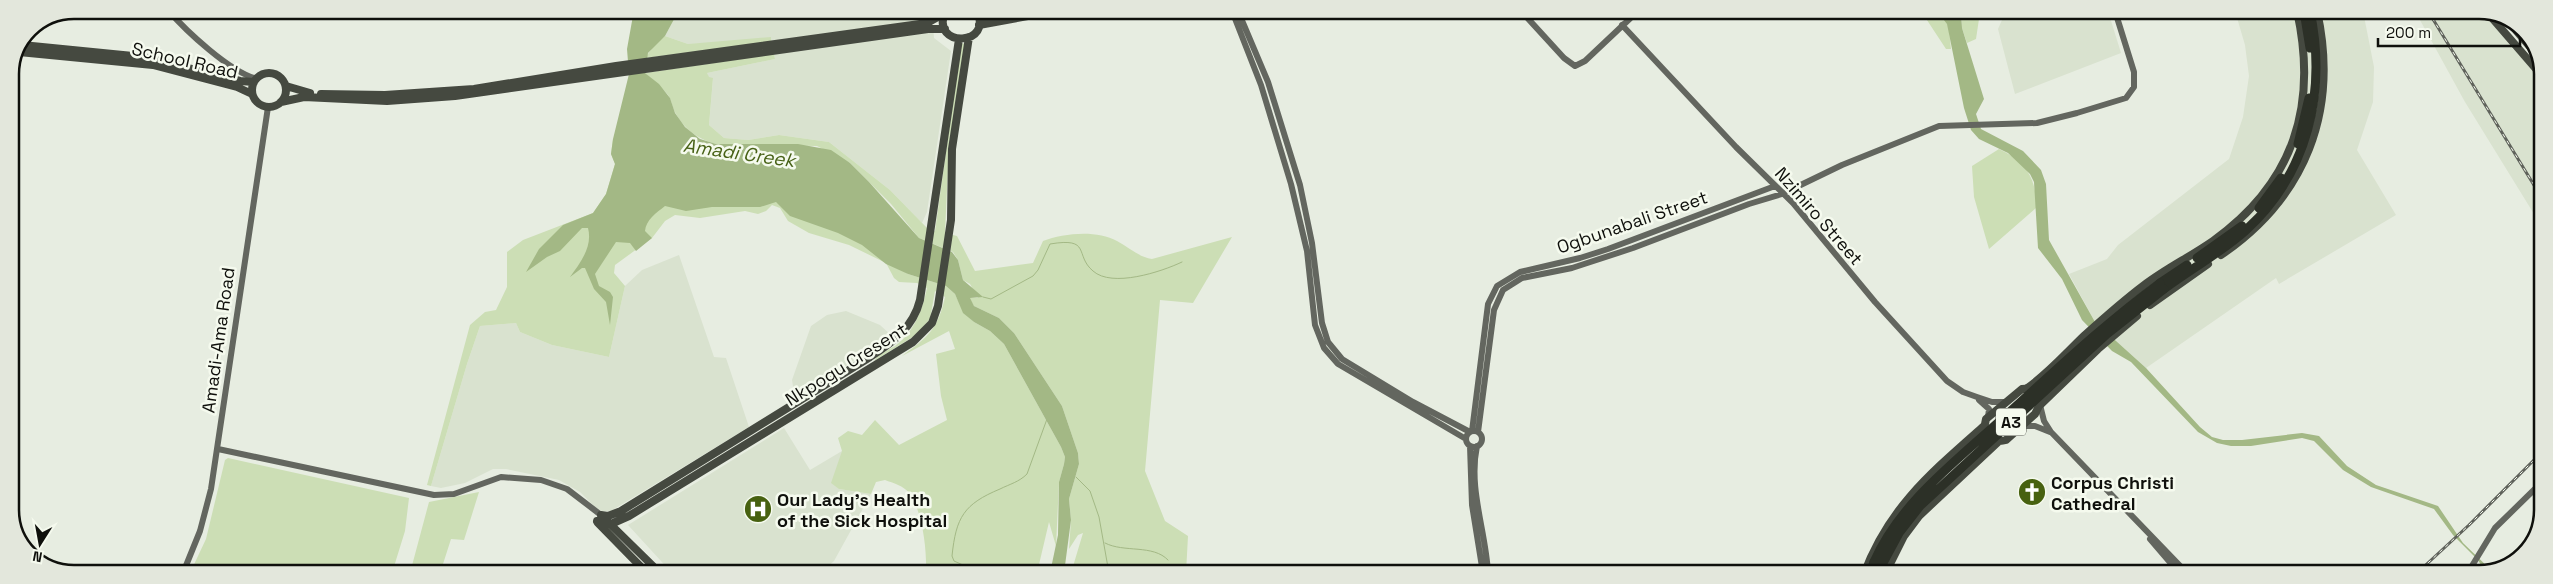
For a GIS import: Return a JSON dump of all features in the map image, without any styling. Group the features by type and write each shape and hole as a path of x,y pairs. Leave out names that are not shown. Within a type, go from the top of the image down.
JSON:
{"highway":[{"name":"A3","path":"2222,245 2251,217 2277,185 2299,139 2308,108 2311,73 2310,44 2305,19"},
{"name":"A3","path":"1875,565 1874,562 1896,522 1922,494 2088,340 2122,311 2162,286 2255,221 2277,196 2295,165 2310,128 2317,70 2312,19"},
{"name":"A3","path":"1881,565 1899,532 1920,506 2162,286"}],"main road":[{"path":"617,69 446,97 387,101 304,97 268,107 259,104 252,94 255,80 261,75 273,74 281,78 286,86 299,92 366,96 427,94 651,64 927,23 934,19"},
{"path":"945,19 945,29 952,37 959,39 969,37 979,25 1009,19"},
{"path":"978,19 979,25"},
{"path":"1984,426 1988,437 1999,441 2006,440 2037,412 2040,405 2098,349 2222,245 2270,185 2280,170 2296,134 2303,102 2305,75 2302,33 2299,19"},
{"path":"1868,565 1879,538 1903,503 1984,426 1988,418 2006,402 2019,391 2026,389 2103,319 2154,278 2254,230 2277,204 2297,174 2313,142 2321,110 2324,75 2323,40 2319,19"},
{"path":"2495,21 2533,66"},
{"path":"651,64 928,29 945,29"},
{"name":"Nkpogu Cresent","path":"611,524 628,516 913,342 932,323 938,306 950,232 952,149 969,37"},
{"name":"Nkpogu Cresent","path":"599,518 621,511 890,344 913,318 920,300 959,39"},
{"name":"School Road","path":"27,45 143,58 240,81 255,80"},
{"name":"School Road","path":"23,52 153,65 237,87 252,94"},
{"path":"281,102 285,95 286,86"},
{"path":"2026,389 2039,394 2040,405"},
{"path":"1883,565 1919,516 1999,441"},
{"name":"Nkpogu Cresent","path":"611,524 621,511"},
{"path":"623,535 622,526 628,516"},
{"path":"599,518 611,524 652,565"},
{"path":"599,518 611,536 639,565"},
{"path":"611,524 611,536"}],"street":[{"path":"177,19 198,40 243,74 255,80"},
{"path":"1236,19 1264,83 1292,184 1307,251 1315,325 1324,348 1338,364 1466,439 1470,446 1472,505 1482,565"},
{"path":"1241,19 1300,184 1312,243 1322,323 1328,342 1342,359 1413,402 1473,432 1482,440 1477,446 1475,462 1477,497 1487,565"},
{"path":"1528,19 1564,58 1575,66 1585,61 1629,19"},
{"name":"Ogbunabali Street","path":"1473,432 1494,310 1499,295 1508,285 1532,275 1595,261 1749,204 1782,194 1842,165 1939,126 1980,123 2036,123 2120,100 2131,93 2134,87 2134,72 2117,19"},
{"name":"Nzimiro Street","path":"1622,26 1765,177 1793,203 1875,302 1947,381 1963,392 1976,397 1992,402 2006,402"},
{"name":"Amadi-Ama Road","path":"186,565 207,508 218,449 268,107"},
{"path":"1757,194 1763,186 1765,177"},
{"name":"Ogbunabali Street","path":"1473,432 1488,304 1500,283 1520,272 1587,257 1775,186"},
{"path":"1976,397 1989,409 1988,418"},
{"path":"2040,405 2044,421 2051,432 2179,565"},
{"path":"2021,426 2035,426 2051,432"},
{"path":"1466,439 1473,432"},
{"path":"1470,446 1477,446"},
{"path":"218,449 434,495 454,494 501,477 541,480 560,486 583,502 599,518"},
{"path":"2472,565 2495,528 2534,490"},
{"path":"2145,532 2172,565"}],"shaded area":[{"path":"674,19 932,19 934,38 951,51 927,212 922,223 890,190 829,142 779,135 748,140 724,138 709,125 713,79 708,78 707,73 775,59 771,42 688,44 665,36"},
{"path":"1926,19 1948,19 1951,49 1946,49"},
{"path":"1962,19 1979,19 1976,39 1967,43 1962,28"},
{"path":"2110,19 2121,53 2015,94 1998,29 2002,20"},
{"path":"2237,19 2365,19 2374,67 2373,102 2357,150 2396,215 2279,284 2276,278 2146,368 2095,322 2069,274 2107,259 2118,245 2229,159 2243,117 2249,76 2245,45"},
{"path":"2419,19 2490,20 2534,71 2534,214 2465,102"},
{"path":"665,36 688,44 771,37 771,42 645,58 656,43"},
{"path":"966,43 949,145 945,233 957,236 975,271 1033,263 1043,241 1061,236 1080,234 1100,235 1121,243 1138,254 1152,259 1232,237 1193,303 1160,300 1145,471 1165,521 1188,536 1186,565 1073,565 1083,533 1078,535 1069,549 1071,520 1069,499 1079,464 1078,453 1062,406 1014,333 999,318 974,306 969,298 978,298 970,284 963,280 958,260 953,252 919,238 891,204 850,163 817,146 716,144 698,137 680,120 668,95 645,73 774,54 775,59 707,73 709,77 713,78 709,125 724,138 748,140 779,135 829,142 890,190 927,228 935,231 961,44"},
{"path":"613,139 651,202 771,199 817,214 908,274 946,286 955,294 964,313 974,322 990,331 1004,344 1065,457 1059,482 1056,546 1049,522 1039,565 926,565 925,543 918,510 909,493 904,488 885,480 876,482 871,494 839,489 831,483 842,451 838,438 848,431 862,435 875,420 899,445 947,420 941,396 936,354 955,349 949,331 902,356 931,331 939,317 945,297 935,291 930,319 916,335 874,361 902,340 912,328 923,305 927,288 917,283 899,282 894,278 886,263 849,245 809,233 788,221 780,208 772,205 766,211 758,214 745,211 700,218 675,215 665,221 652,238 615,265 614,273 625,286 609,357 552,345 520,332 516,323 480,326 431,486 427,485 470,325 485,312 496,310 507,287 507,252 523,240 593,213 606,194 615,164 611,154"},
{"path":"1999,149 2016,159 2028,172 2034,188 2036,208 1989,249 1974,197 1972,166"},
{"path":"679,255 714,357 726,358 749,427 611,511 602,511 596,508 580,492 559,480 506,469 493,469 465,483 441,488 431,486 480,326 516,323 520,332 552,345 609,357 625,286 642,270"},
{"path":"846,311 880,325 892,336 795,399 792,380 811,326 827,315"},
{"name":"Our Lady's Health of the Sick Hospital","path":"784,428 810,470 842,451 839,489 871,494 834,561 830,565 665,565 628,525"},
{"path":"228,458 409,498 405,531 394,565 194,565 206,539 225,460"},
{"path":"479,492 464,540 451,539 443,564 445,565 412,565 429,502"}],"water":[{"name":"Amadi Creek","path":"632,19 674,19 665,36 648,53 645,73 659,84 670,98 675,113 685,127 700,139 716,144 798,144 831,150 850,163 869,182 919,238 952,252 958,260 963,280 983,297 970,298 974,306 999,318 1014,333 1062,406 1078,453 1079,464 1069,499 1071,520 1065,565 1052,565 1058,535 1059,482 1065,457 1061,447 1004,344 990,331 963,313 955,294 946,286 908,274 886,264 862,245 838,233 790,216 776,202 760,207 712,207 686,211 665,206 647,223 645,231 652,238 636,251 630,243 616,242 595,274 599,286 610,292 613,297 610,325 606,302 594,289 585,268 582,268 570,277 587,248 589,242 588,228 582,228 560,251 547,257 526,272 539,249 563,225 593,213 606,194 615,164 611,154 613,139 629,74 627,49"},
{"path":"1943,19 1961,19 1962,28 1984,99 1976,114 1981,129 2023,151 2041,170 2046,184 2049,240 2095,322 2146,368 2200,427 2212,437 2223,440 2242,440 2302,433 2319,436 2347,466 2376,485 2438,506 2463,543 2486,565 2481,565 2453,535 2434,509 2371,487 2343,470 2314,441 2302,438 2251,446 2231,446 2217,443 2198,432 2131,362 2112,351 2082,320 2062,279 2038,248 2034,182 2030,174 2008,153 1979,139 1971,130 1964,108 1947,24"}],"waterway":[{"path":"983,297 991,299 1033,276 1038,270 1050,244 1063,242 1077,245 1087,265 1093,271 1101,276 1112,278 1137,277 1182,262"},
{"path":"963,565 954,561 952,556 959,522 978,500 1018,481 1027,474 1047,419"},
{"path":"1076,477 1090,491 1099,517 1108,565"},
{"path":"1105,543 1121,548 1154,552 1168,560"}],"railway":[{"path":"2433,19 2534,185"},
{"path":"2426,565 2534,460"}],"place":[{"name":"Corpus Christi Cathedral","path":"2032,492"},
{"name":"Our Lady's Health of the Sick Hospital","path":"758,509"}]}
